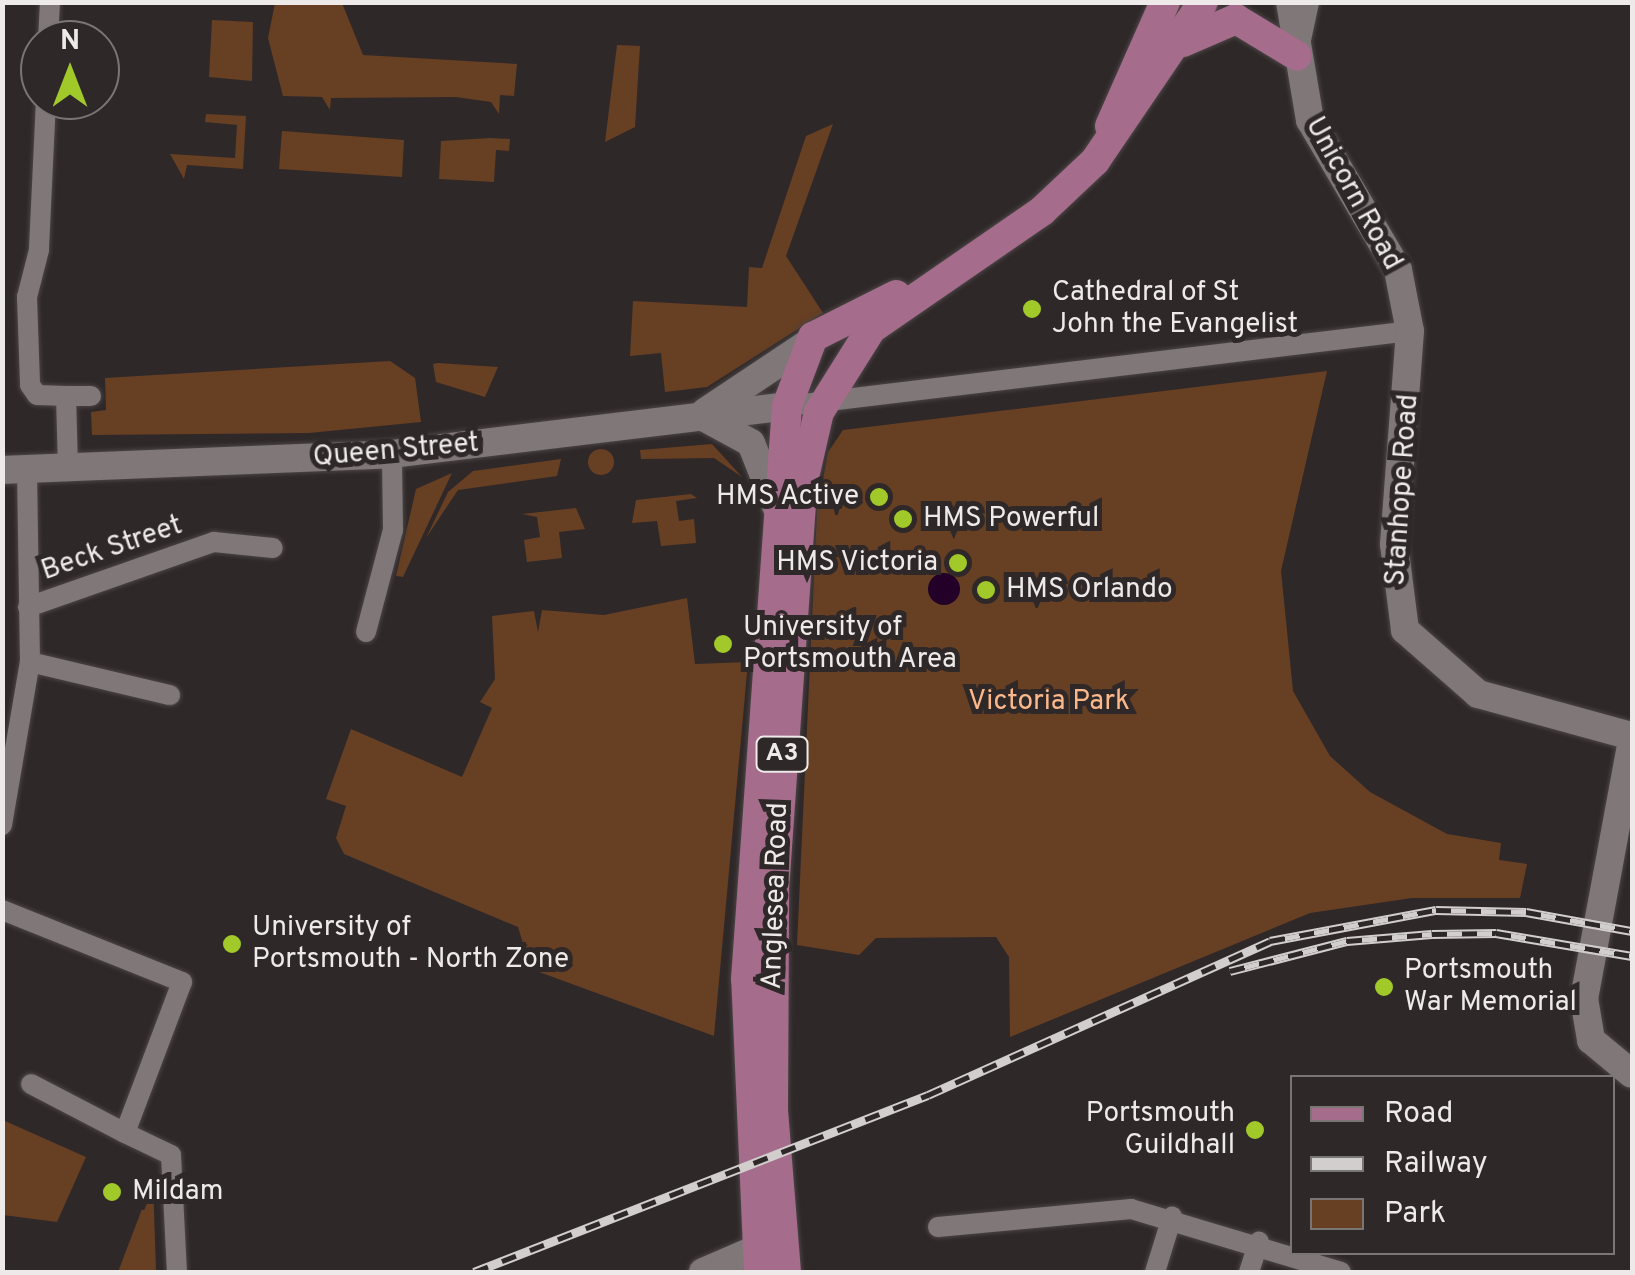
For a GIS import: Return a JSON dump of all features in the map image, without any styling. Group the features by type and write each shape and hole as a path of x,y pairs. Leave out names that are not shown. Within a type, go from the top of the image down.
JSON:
{"main road":[{"name":"A3","path":"1095,161 1165,2"},
{"name":"A3","path":"788,406 839,345 1042,210 1095,161 1178,46 1204,2"},
{"path":"1178,46 1212,22 1236,19 1296,56"},
{"name":"A3","path":"788,406 807,344 940,276"},
{"name":"A3","path":"822,402 848,356 893,311"},
{"name":"Anglesea Road","path":"767,1253 774,890 802,486 822,402"},
{"name":"Anglesea Road","path":"786,1272 767,1253 746,979 777,515 788,406"}],"street":[{"name":"Unicorn Road","path":"1268,2 1296,56"},
{"name":"Unicorn Road","path":"1290,2 1296,56 1310,120 1398,270 1410,331"},
{"path":"1296,56 1309,2"},
{"path":"45,120 39,250 28,292 30,384 40,396 91,396"},
{"path":"788,406 1410,331"},
{"name":"Stanhope Road","path":"1410,331 1394,544 1405,630 1478,694 1632,738"},
{"path":"694,416 807,344"},
{"path":"66,396 68,468"},
{"name":"Queen Street","path":"14,470 392,454 788,406"},
{"path":"694,416 751,443 777,515"},
{"path":"366,632 393,530 392,454"},
{"path":"2,825 30,662 14,470"},
{"name":"Beck Street","path":"28,607 214,542 274,548"},
{"path":"30,662 170,695"},
{"path":"1632,738 1584,979 1590,1040 1632,1074"},
{"path":"2,910 182,982 125,1133"},
{"path":"31,1084 171,1154 177,1272"},
{"path":"938,1228 1131,1209 1172,1217 1290,1253"},
{"path":"1155,1272 1172,1217"},
{"path":"1249,1272 1260,1242"},
{"path":"703,1272 767,1253"},
{"path":"1295,1255 1340,1272"}],"green space":[{"path":"275,3 342,3 363,55 517,64 514,96 500,95 499,114 491,102 456,97 331,98 330,110 322,97 283,96 268,38"},
{"path":"212,20 253,22 252,81 209,77"},
{"path":"617,45 640,46 635,127 605,142"},
{"path":"206,114 246,116 243,169 187,165 184,179 170,154 235,158 237,125 205,122"},
{"path":"833,124 786,256 823,313 707,387 665,392 661,353 630,356 633,301 747,307 749,267 762,268 806,136"},
{"path":"282,131 404,140 402,177 279,169"},
{"path":"510,139 509,151 496,150 494,182 439,179 441,141"},
{"path":"390,361 415,378 421,422 309,433 92,435 91,412 106,410 105,378"},
{"path":"433,364 498,367 485,397 436,382"},
{"name":"Victoria Park","path":"1327,371 1281,571 1293,691 1330,756 1370,792 1447,834 1501,843 1499,860 1527,864 1520,898 1412,898 1310,913 1010,1037 1009,957 996,937 876,938 859,955 797,945 817,511 828,452 843,430"},
{"path":"712,444 742,477 714,458 641,459 640,450"},
{"path":"601,449 610,453 614,462 610,471 601,475 592,471 588,462 592,453"},
{"path":"561,459 557,476 458,490 426,538 448,492 473,471"},
{"path":"452,473 403,577 396,576 416,489"},
{"path":"691,494 697,498 676,501 679,521 694,519 696,543 661,546 657,521 632,523 636,500"},
{"path":"576,508 585,529 559,532 562,558 527,562 524,540 540,537 537,517 522,514"},
{"path":"687,598 695,664 748,662 714,1036 531,969 518,927 344,854 336,838 346,806 326,799 351,729 462,777 492,708 480,702 495,679 492,616 534,611 538,632 542,610 604,615"},
{"path":"5,1121 86,1157 57,1222 3,1215"},
{"path":"153,1180 156,1272 118,1272"}],"shaded area":[{"path":"944,573 955,578 960,589 955,600 944,605 933,600 928,589 933,578"}],"railway":[{"path":"474,1272 928,1095 1270,941 1436,910 1526,912 1632,931"},
{"path":"1230,971 1347,941 1432,934 1496,933 1632,956"}],"place":[{"name":"Cathedral of St John the Evangelist","path":"1032,309"},
{"name":"HMS Active","path":"879,497"},
{"name":"HMS Powerful","path":"903,519"},
{"name":"HMS Victoria","path":"958,563"},
{"name":"HMS Orlando","path":"986,590"},
{"name":"University of Portsmouth Area","path":"723,644"},
{"name":"University of Portsmouth - North Zone","path":"232,944"},
{"name":"Portsmouth War Memorial","path":"1384,987"},
{"name":"Portsmouth Guildhall","path":"1255,1130"},
{"name":"Mildam","path":"112,1192"}]}
